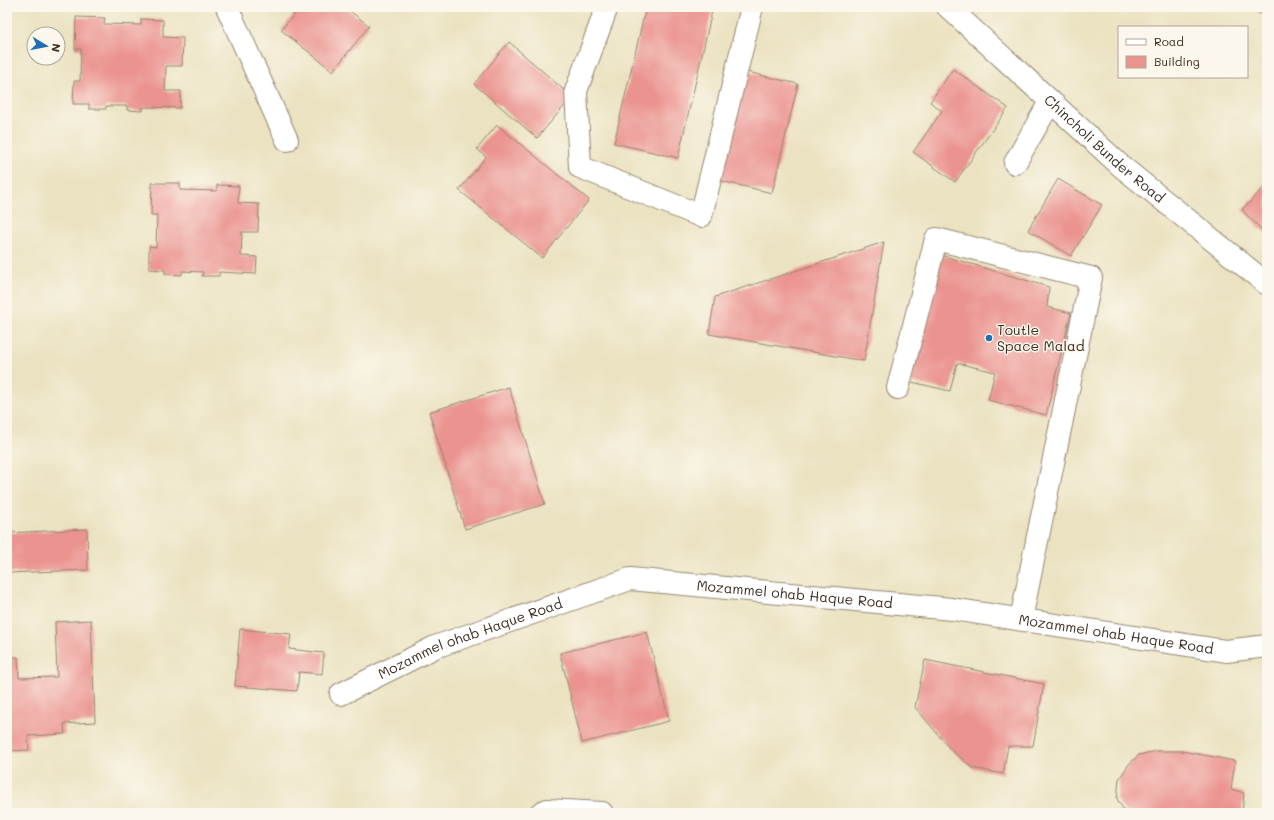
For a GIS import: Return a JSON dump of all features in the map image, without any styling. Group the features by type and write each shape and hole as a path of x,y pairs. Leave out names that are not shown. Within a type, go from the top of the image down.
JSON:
{"street":[{"path":"227,7 287,140"},
{"path":"607,7 576,91 580,167 701,216 752,7"},
{"name":"Chincholi Bunder Road","path":"948,7 1121,166 1267,284"},
{"path":"1015,163 1050,102"},
{"path":"898,388 936,240 1091,278 1021,620"},
{"name":"Mozammel ohab Haque Road","path":"341,694 435,647 630,579 952,609 1226,651 1267,646"},
{"path":"541,813 547,810 602,813"}],"building":[{"path":"300,7 345,7 369,26 333,71 281,30"},
{"path":"646,7 713,7 678,158 614,143"},
{"path":"1247,7 1267,7 1267,16"},
{"path":"76,17 105,18 104,24 141,25 141,19 163,20 163,37 183,38 182,66 166,66 165,91 181,91 180,108 143,107 143,111 127,110 127,106 106,106 106,109 89,109 89,104 73,104 74,81 80,81 81,49 75,49"},
{"path":"509,42 572,97 537,138 474,84"},
{"path":"953,69 1008,108 955,182 913,152 942,111 930,102"},
{"path":"739,70 798,84 772,193 713,179"},
{"path":"497,125 589,200 542,258 459,190 486,157 477,149"},
{"path":"1058,179 1102,205 1071,256 1028,230"},
{"path":"152,183 180,183 180,190 217,191 217,185 239,186 238,203 259,204 258,232 242,232 241,256 257,257 256,274 219,272 219,276 202,276 203,272 182,271 182,275 165,274 165,270 149,269 149,246 156,247 157,215 151,215"},
{"path":"1267,184 1267,235 1242,210"},
{"path":"884,242 864,361 709,334 715,297"},
{"name":"Toutle Space Malad","path":"934,253 1049,287 1047,307 1071,313 1046,415 988,400 995,372 957,363 950,391 903,380"},
{"path":"509,387 545,504 465,529 429,412"},
{"path":"87,529 88,570 7,573 7,533"},
{"path":"7,595 11,657 18,657 19,678 57,677 55,622 91,620 95,722 64,724 65,734 28,736 29,750 7,751"},
{"path":"240,629 291,634 289,649 324,653 322,674 299,672 297,691 235,686"},
{"path":"647,632 669,721 582,743 560,653"},
{"path":"925,660 1044,684 1033,746 1008,746 1003,774 973,768 951,750 915,707"},
{"path":"1157,751 1182,751 1235,761 1231,789 1244,793 1242,813 1125,812 1117,799 1119,779 1129,764 1139,755"}],"place":[{"name":"Toutle Space Malad","path":"989,338"}]}
